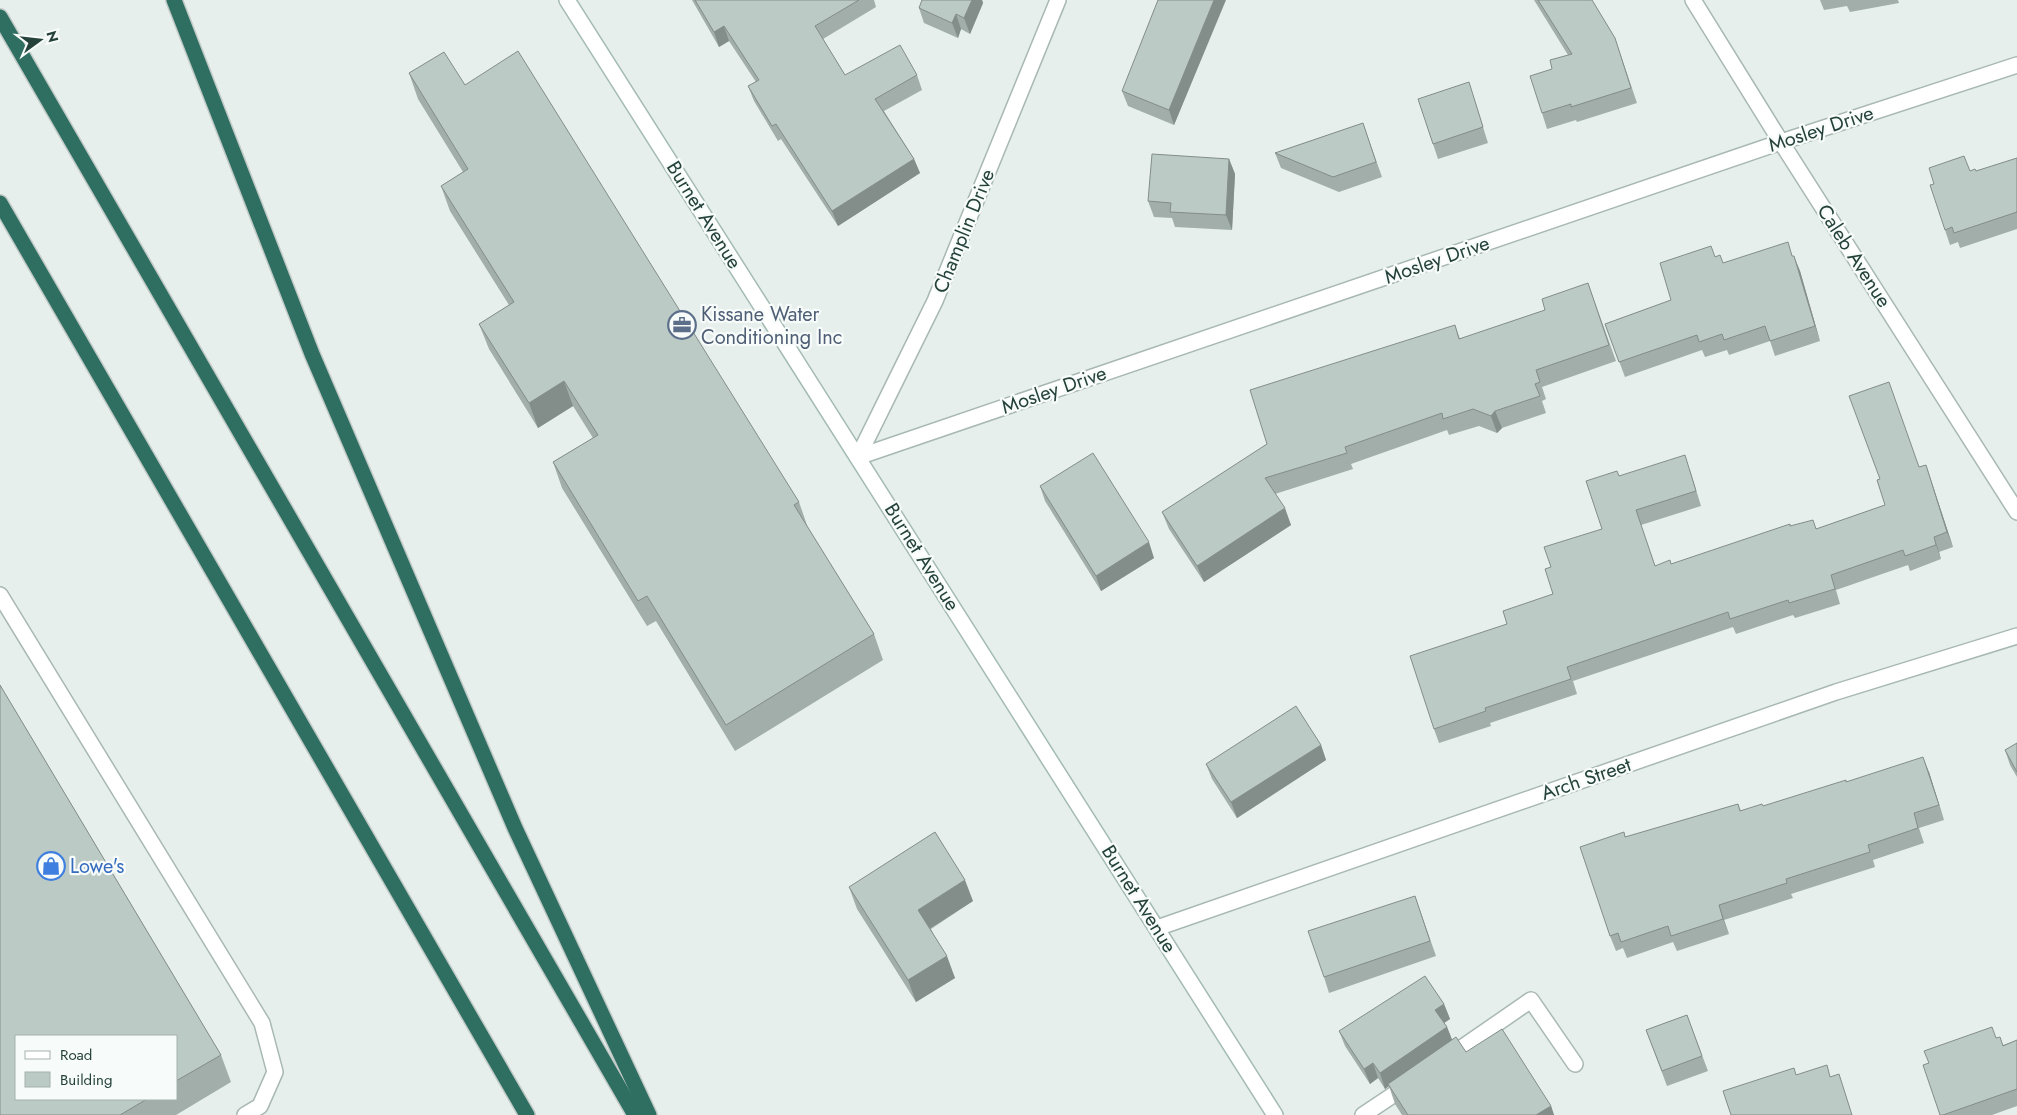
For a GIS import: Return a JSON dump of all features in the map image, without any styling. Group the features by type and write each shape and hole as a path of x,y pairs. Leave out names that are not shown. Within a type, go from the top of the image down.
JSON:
{"highway":[{"path":"174,0 312,354 515,828 649,1115"},
{"path":"0,17 635,1115"},
{"path":"0,203 527,1115"}],"street":[{"name":"Burnet Avenue","path":"567,0 1274,1115"},
{"name":"Champlin Drive","path":"858,457 935,301 1058,0"},
{"name":"Caleb Avenue","path":"1693,0 1781,142 2017,512"},
{"name":"Mosley Drive","path":"858,457 1781,142 2017,65"},
{"path":"0,594 262,1023 275,1072 260,1106 245,1115"},
{"name":"Arch Street","path":"1157,928 1836,692 2017,636"},
{"path":"1435,1066 1531,1000 1575,1064"},
{"path":"1364,1115 1419,1077"}],"building":[{"path":"695,0 859,0 815,26 845,75 900,45 917,75 875,99 914,159 832,211 776,124 772,126 748,86 759,80 724,26 714,32"},
{"path":"922,0 972,0 964,18 956,14 952,23 919,8"},
{"path":"1158,0 1214,0 1169,110 1122,91"},
{"path":"1538,0 1592,0 1615,38 1631,88 1571,107 1571,104 1542,113 1530,76 1552,69 1550,60 1572,54"},
{"path":"518,51 799,502 794,505 874,634 726,725 647,596 638,601 553,462 598,435 564,381 529,403 479,324 514,302 441,186 468,169 409,73 444,52 465,85"},
{"path":"1469,82 1483,127 1433,144 1418,99"},
{"path":"1363,123 1376,162 1333,177 1275,153"},
{"path":"1152,154 1229,159 1226,215 1170,212 1171,203 1148,201"},
{"path":"1964,156 1970,171 1975,169 1976,171 2017,158 2017,212 1954,233 1952,227 1945,230 1930,185 1934,184 1929,168"},
{"path":"1788,242 1815,326 1770,341 1765,326 1724,340 1722,334 1699,342 1697,335 1619,362 1605,324 1671,300 1660,263 1711,246 1715,257 1720,255 1723,263"},
{"path":"1588,283 1609,345 1536,370 1540,382 1535,384 1540,396 1495,411 1491,416 1473,409 1443,419 1442,413 1345,447 1347,453 1265,478 1285,508 1197,566 1162,512 1267,444 1250,390 1455,325 1459,339 1545,310 1542,299"},
{"path":"1889,382 1919,467 1926,465 1947,532 1934,537 1936,545 1905,556 1903,550 1831,575 1835,589 1789,603 1788,600 1730,619 1728,612 1567,667 1571,679 1485,708 1486,711 1434,729 1410,656 1507,624 1503,611 1553,594 1545,569 1551,567 1544,547 1602,529 1586,481 1617,471 1619,476 1685,455 1696,491 1636,510 1655,566 1670,560 1671,564 1790,524 1790,526 1813,520 1816,529 1885,505 1877,480 1880,479 1849,396"},
{"path":"1093,453 1149,542 1096,576 1040,486"},
{"name":"Lowe's","path":"0,685 221,1055 178,1080 178,1035 15,1035 15,1100 145,1100 120,1115 0,1115"},
{"path":"1296,706 1321,745 1231,802 1206,764"},
{"path":"2017,743 2017,772 2005,750"},
{"path":"1923,757 1939,805 1914,813 1918,828 1868,845 1870,852 1786,879 1787,883 1719,905 1723,919 1671,936 1668,926 1621,942 1618,933 1610,936 1580,847 1624,832 1625,837 1738,804 1740,811 1762,804 1763,806"},
{"path":"935,832 965,880 918,910 947,956 908,980 849,887"},
{"path":"1415,896 1430,941 1324,977 1308,931"},
{"path":"1425,976 1444,1004 1435,1010 1447,1027 1380,1073 1373,1063 1364,1069 1339,1031"},
{"path":"1687,1015 1702,1056 1662,1071 1646,1030"},
{"path":"1992,1027 1996,1038 2000,1037 2003,1046 2017,1040 2017,1089 1940,1115 1923,1065 1929,1063 1924,1051"},
{"path":"1502,1029 1551,1106 1536,1115 1408,1115 1388,1084 1456,1037 1466,1052"},
{"path":"1827,1065 1830,1077 1839,1074 1852,1115 1731,1115 1723,1091 1794,1068 1796,1075"}],"place":[{"name":"Kissane Water Conditioning Inc","path":"682,325"},
{"name":"Lowe's","path":"51,866"}]}
